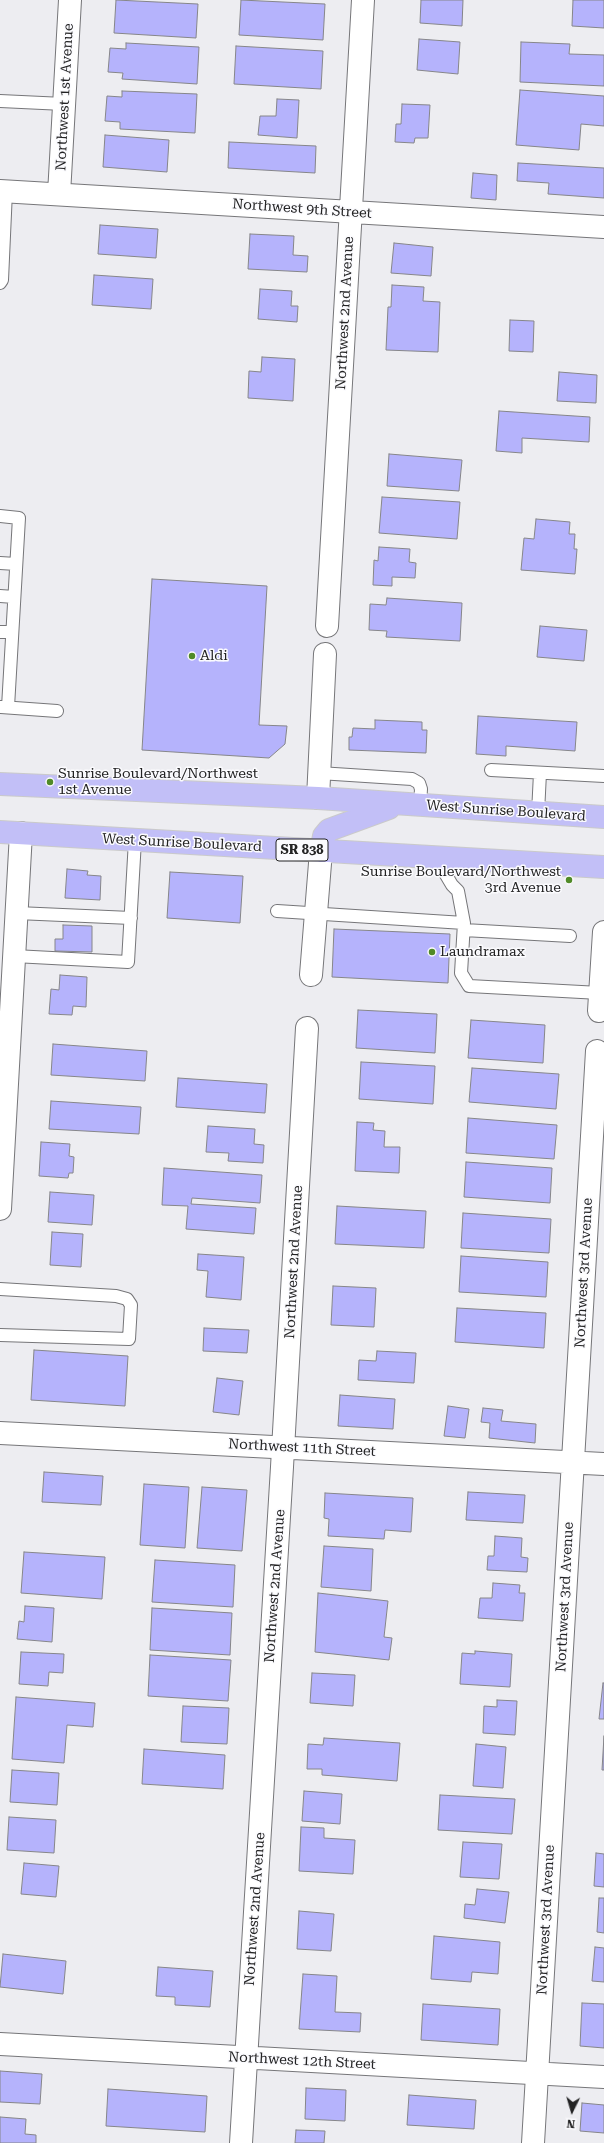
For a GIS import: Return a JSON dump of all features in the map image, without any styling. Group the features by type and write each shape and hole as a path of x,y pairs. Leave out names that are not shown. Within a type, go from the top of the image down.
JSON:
{"main road":[{"name":"West Sunrise Boulevard","path":"0,784 318,798 604,817"},
{"path":"321,851 324,836 329,830 410,805"},
{"name":"West Sunrise Boulevard","path":"10,833 604,867"}],"street":[{"name":"Northwest 1st Avenue","path":"60,194 70,0"},
{"name":"Northwest 2nd Avenue","path":"327,626 363,0"},
{"name":"Northwest 9th Street","path":"3,191 604,227"},
{"path":"318,798 325,654"},
{"path":"0,1209 16,913 10,833"},
{"path":"310,975 317,913 321,851"},
{"path":"601,1005 604,932"},
{"name":"Northwest 2nd Avenue","path":"241,2143 284,1447 307,1028"},
{"name":"Northwest 3rd Avenue","path":"533,2143 597,1050"},
{"name":"Northwest 11th Street","path":"0,1432 604,1464"},
{"name":"Northwest 12th Street","path":"0,2044 604,2077"}],"lane":[{"path":"0,101 64,104"},
{"path":"0,283 2,280 3,191"},
{"path":"0,516 19,518 14,597 6,632 4,707 57,711"},
{"path":"0,563 16,564"},
{"path":"0,596 14,597"},
{"path":"491,770 604,776"},
{"path":"319,773 412,779 419,783 421,789 410,805"},
{"path":"538,813 540,773"},
{"path":"14,956 128,962 135,840"},
{"path":"436,858 452,885 458,891 464,926 461,973 469,986 601,1005"},
{"path":"277,911 317,913 570,936"},
{"path":"16,913 131,918"},
{"path":"0,1289 116,1296 127,1299 132,1305 129,1339 0,1335"}],"building":[{"path":"116,0 198,4 196,38 114,33"},
{"path":"241,0 325,4 323,40 239,35"},
{"path":"421,0 463,0 462,26 420,23"},
{"path":"573,0 604,0 604,28 572,26"},
{"path":"419,39 460,42 458,74 417,70"},
{"path":"521,42 570,44 569,54 604,55 604,86 520,82"},
{"path":"126,43 199,47 197,84 122,79 123,73 108,72 110,48 126,49"},
{"path":"236,46 323,51 321,89 234,84"},
{"path":"520,90 604,96 604,126 581,124 579,150 516,145"},
{"path":"122,91 197,94 195,133 120,129 120,122 105,121 107,96 122,97"},
{"path":"277,99 299,100 297,138 258,135 260,116 276,116"},
{"path":"402,104 430,105 428,138 415,138 414,143 395,142 396,124 401,124"},
{"path":"105,135 169,140 167,172 103,167"},
{"path":"229,142 316,146 315,173 228,168"},
{"path":"518,163 604,168 604,198 548,194 549,183 517,181"},
{"path":"473,173 497,175 496,200 471,198"},
{"path":"100,225 158,229 156,258 98,254"},
{"path":"250,234 294,236 293,255 308,256 307,272 248,269"},
{"path":"394,243 433,247 431,276 391,273"},
{"path":"94,275 153,279 151,309 92,305"},
{"path":"392,285 424,287 423,301 440,302 438,352 386,350 388,307 391,307"},
{"path":"260,289 292,291 291,306 298,306 297,322 258,319"},
{"path":"510,320 534,321 533,352 509,351"},
{"path":"262,357 295,359 293,401 248,398 249,371 261,372"},
{"path":"559,372 597,375 596,403 557,401"},
{"path":"499,411 590,417 589,442 522,438 522,453 496,451"},
{"path":"389,454 462,460 459,491 387,486"},
{"path":"382,497 460,502 457,539 379,533"},
{"path":"536,519 570,522 569,534 575,534 574,549 577,549 575,574 521,570 524,538 534,539"},
{"path":"379,547 410,549 409,562 416,563 415,578 392,577 392,586 373,585 374,560 378,561"},
{"path":"152,579 267,586 259,725 287,726 285,744 269,758 142,750"},
{"path":"387,598 462,603 460,641 386,637 387,631 369,630 370,604 386,605"},
{"path":"540,626 587,630 584,661 537,657"},
{"path":"478,716 577,722 575,751 506,746 506,756 476,754"},
{"path":"375,720 422,722 422,730 427,730 426,753 349,750 349,737 352,737 353,728 375,729"},
{"path":"67,869 88,871 87,875 101,876 100,900 65,898"},
{"path":"170,872 243,876 240,923 167,918"},
{"path":"63,925 92,926 92,952 55,951 55,939 63,939"},
{"path":"334,929 450,934 448,983 332,977"},
{"path":"60,975 87,977 86,1007 73,1006 72,1015 49,1014 51,989 59,990"},
{"path":"358,1010 437,1014 435,1053 356,1048"},
{"path":"471,1020 545,1025 543,1063 468,1058"},
{"path":"53,1044 147,1051 145,1081 51,1075"},
{"path":"361,1062 435,1066 433,1104 359,1099"},
{"path":"472,1068 559,1074 556,1109 469,1102"},
{"path":"178,1078 267,1084 265,1113 176,1107"},
{"path":"51,1101 141,1107 139,1134 49,1129"},
{"path":"468,1118 557,1125 554,1159 466,1153"},
{"path":"357,1122 374,1123 373,1130 385,1131 384,1147 400,1147 399,1173 355,1171"},
{"path":"208,1126 255,1129 254,1144 264,1145 263,1163 228,1161 229,1153 206,1152"},
{"path":"41,1142 70,1144 69,1156 74,1157 73,1173 69,1173 68,1178 39,1176"},
{"path":"466,1162 552,1168 550,1203 464,1197"},
{"path":"164,1168 262,1175 260,1203 192,1198 191,1204 256,1208 254,1234 186,1229 188,1206 162,1205"},
{"path":"50,1192 94,1195 92,1225 48,1222"},
{"path":"337,1206 426,1211 424,1248 335,1244"},
{"path":"463,1213 551,1219 549,1253 461,1248"},
{"path":"52,1232 83,1234 81,1267 50,1265"},
{"path":"198,1254 244,1257 241,1300 206,1297 208,1271 197,1270"},
{"path":"461,1256 548,1262 546,1297 459,1292"},
{"path":"333,1286 376,1288 374,1327 331,1325"},
{"path":"457,1308 546,1313 544,1348 455,1342"},
{"path":"204,1328 249,1330 247,1353 203,1351"},
{"path":"34,1350 128,1356 125,1406 31,1400"},
{"path":"377,1351 416,1353 414,1383 358,1380 359,1360 376,1361"},
{"path":"217,1378 243,1381 239,1415 213,1412"},
{"path":"340,1395 395,1399 393,1429 338,1426"},
{"path":"448,1406 469,1409 465,1438 444,1436"},
{"path":"483,1408 503,1410 501,1421 536,1424 535,1443 489,1438 490,1423 481,1422"},
{"path":"44,1472 103,1476 101,1505 42,1502"},
{"path":"144,1484 189,1487 185,1548 140,1545"},
{"path":"202,1487 247,1490 242,1551 197,1548"},
{"path":"468,1492 525,1495 523,1523 466,1520"},
{"path":"325,1493 413,1498 411,1532 385,1530 384,1539 328,1536 329,1519 324,1518"},
{"path":"495,1536 522,1538 521,1557 528,1558 527,1572 487,1570 488,1556 494,1556"},
{"path":"324,1546 373,1549 371,1591 321,1587"},
{"path":"24,1552 105,1557 102,1599 21,1593"},
{"path":"155,1560 235,1565 233,1607 152,1602"},
{"path":"493,1583 520,1585 519,1593 525,1593 523,1621 478,1618 480,1598 492,1598"},
{"path":"318,1593 388,1601 384,1637 392,1638 389,1660 315,1652"},
{"path":"25,1606 54,1608 52,1642 17,1639 19,1621 24,1622"},
{"path":"152,1608 232,1613 230,1655 150,1650"},
{"path":"475,1651 512,1654 510,1687 460,1684 462,1653 475,1654"},
{"path":"21,1652 64,1654 63,1673 49,1672 48,1686 19,1684"},
{"path":"150,1655 231,1660 228,1701 148,1696"},
{"path":"312,1673 355,1675 353,1706 310,1703"},
{"path":"603,1683 604,1719 599,1719"},
{"path":"16,1697 95,1703 93,1727 67,1725 64,1763 12,1759"},
{"path":"497,1700 517,1701 515,1735 483,1733 484,1706 497,1707"},
{"path":"183,1706 229,1708 227,1744 181,1742"},
{"path":"604,1736 604,1770 602,1770"},
{"path":"324,1738 400,1743 397,1781 322,1775 322,1769 307,1769 308,1744 323,1745"},
{"path":"476,1744 506,1747 503,1788 473,1786"},
{"path":"144,1749 225,1755 223,1789 142,1784"},
{"path":"12,1770 59,1773 57,1805 10,1802"},
{"path":"304,1791 342,1794 340,1824 302,1821"},
{"path":"440,1795 515,1799 512,1834 438,1830"},
{"path":"9,1817 56,1820 54,1853 7,1850"},
{"path":"301,1827 324,1828 324,1838 355,1840 353,1874 299,1871"},
{"path":"463,1842 502,1844 499,1879 460,1877"},
{"path":"596,1853 604,1854 604,1887 594,1886"},
{"path":"24,1863 59,1866 56,1897 21,1894"},
{"path":"477,1889 509,1892 505,1923 464,1918 465,1904 475,1905"},
{"path":"599,1898 604,1898 604,1933 597,1932"},
{"path":"299,1911 334,1914 331,1951 297,1949"},
{"path":"434,1936 500,1942 498,1974 472,1972 471,1982 431,1979"},
{"path":"595,1947 604,1948 604,1982 592,1981"},
{"path":"3,1954 66,1961 63,1994 0,1987"},
{"path":"158,1967 213,1971 210,2007 175,2005 175,1997 156,1996"},
{"path":"303,1974 337,1976 335,2012 361,2013 360,2032 299,2029"},
{"path":"582,2003 604,2004 604,2048 580,2046"},
{"path":"423,2004 500,2009 498,2045 421,2040"},
{"path":"0,2071 42,2074 40,2104 0,2102"},
{"path":"306,2088 346,2090 345,2121 305,2119"},
{"path":"108,2089 207,2096 205,2132 106,2126"},
{"path":"409,2095 476,2100 474,2129 407,2125"},
{"path":"582,2103 604,2105 604,2133 580,2131"},
{"path":"0,2117 26,2119 25,2134 36,2135 36,2143 0,2143"},
{"path":"296,2130 325,2131 324,2143 295,2143"}],"place":[{"name":"Aldi","path":"192,656"},
{"name":"Sunrise Boulevard/Northwest 1st Avenue","path":"50,782"},
{"name":"Sunrise Boulevard/Northwest 3rd Avenue","path":"569,880"},
{"name":"Laundramax","path":"432,952"}]}
